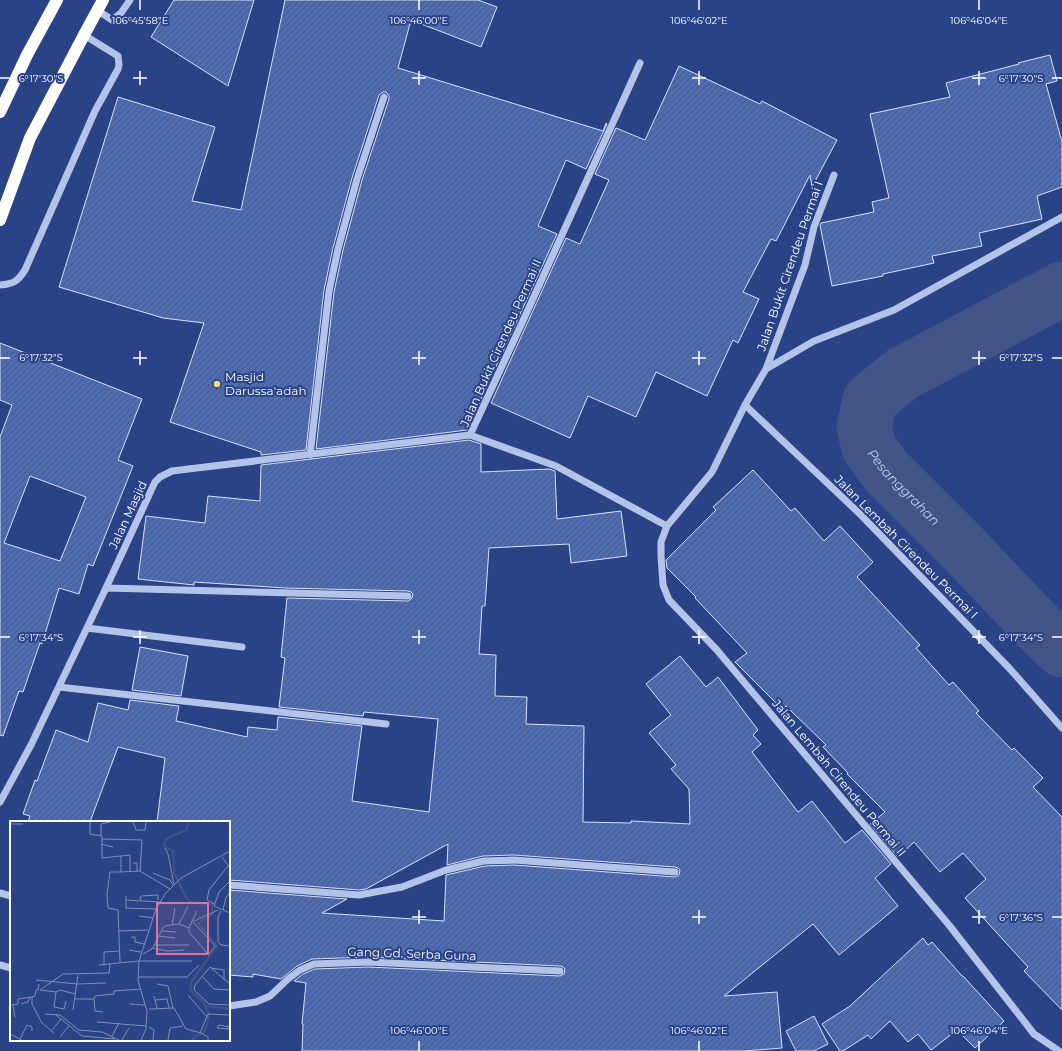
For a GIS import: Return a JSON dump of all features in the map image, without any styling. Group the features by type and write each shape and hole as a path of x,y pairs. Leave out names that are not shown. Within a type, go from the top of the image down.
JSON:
{"highway":[{"path":"0,112 27,55 57,0"},
{"path":"0,220 30,138 100,5"}],"street":[{"path":"100,5 112,20 121,13 130,0"},
{"path":"0,285 16,281 25,270 95,111 119,65 118,56 84,35"},
{"name":"Jalan Bukit Cirendeu Permai II","path":"640,63 470,435 556,466 667,526"},
{"path":"310,455 328,291 357,179 384,97"},
{"name":"Jalan Bukit Cirendeu Permai I","path":"667,526 712,472 746,404 766,369 805,265 814,227 834,174"},
{"path":"766,369 814,341 894,310 1062,217"},
{"name":"Jalan Lembah Cirendeu Permai I","path":"746,404 861,515 1010,669 1062,728"},
{"name":"Jalan Masjid","path":"0,802 31,745 155,482 160,477 172,471 470,435"},
{"name":"Jalan Lembah Cirendeu Permai II","path":"667,526 661,542 661,556 663,585 669,600 716,649 949,925 1034,1034 1059,1051"},
{"path":"106,588 408,596"},
{"path":"87,628 242,647"},
{"path":"59,687 386,724"},
{"path":"230,886 359,895 402,887 446,870 484,861 506,860 676,872"},
{"path":"0,893 10,896"},
{"name":"Gang Gd. Serba Guna","path":"230,1006 256,1002 270,996 300,970 314,964 368,962 560,971"},
{"path":"0,964 10,968"}],"building":[{"path":"174,0 254,0 228,86 151,37"},
{"path":"285,0 478,0 497,7 481,47 411,20 398,68 603,131 606,123 607,124 586,169 566,160 538,226 557,234 481,399 480,398 480,402 467,430 316,449 334,292 343,250 362,180 389,99 386,92 379,95 352,178 333,248 324,290 306,450 261,455 261,452 170,422 204,323 163,318 59,287 118,97 215,127 192,201 241,210"},
{"path":"1050,55 1057,81 1046,84 1062,142 1062,187 1037,196 1042,219 979,233 982,246 932,256 934,263 883,274 883,276 832,286 820,225 821,223 874,212 872,202 889,198 870,114 950,97 946,83"},
{"path":"679,66 760,104 762,101 837,140 812,187 810,175 776,241 771,239 743,292 759,299 738,343 733,340 707,396 656,372 636,417 588,396 570,438 491,403 566,238 580,244 609,180 595,174 616,128 645,140"},
{"path":"0,343 142,399 118,460 133,466 93,566 88,564 79,594 59,588 42,644 40,643 23,692 19,691 3,736 0,735 0,437 12,405 0,400","holes":["30,476 86,497 60,561 4,543"]},
{"path":"469,440 481,444 481,472 549,469 555,471 557,519 621,511 627,556 571,563 569,544 489,548 485,606 482,606 479,654 496,655 495,696 527,697 526,724 584,726 583,822 631,823 631,821 690,824 689,789 671,769 676,765 649,733 671,715 646,684 680,656 706,687 718,677 758,730 753,735 761,744 752,752 798,812 812,801 845,843 862,830 891,864 875,878 898,906 839,955 813,924 724,996 777,992 782,1048 744,1051 302,1051 302,1024 306,983 294,981 303,974 315,969 368,967 560,976 564,974 565,969 560,966 368,957 312,959 297,966 281,979 253,974 253,977 230,975 230,890 347,899 322,913 444,921 446,875 485,866 514,865 675,877 679,875 680,870 675,867 514,855 483,856 447,865 448,844 366,889 359,890 230,880 230,821 157,821 165,758 118,747 90,821 28,821 30,816 23,814 35,780 37,781 56,730 88,742 98,703 128,710 130,700 179,706 176,721 247,737 248,727 277,730 278,717 362,726 352,801 429,812 438,719 364,712 363,716 279,707 285,658 281,657 287,598 408,601 412,598 413,594 411,592 285,588 194,582 194,585 138,579 146,516 205,523 208,496 260,501 261,465"},
{"path":"753,470 791,511 795,508 824,541 840,526 873,562 857,577 920,645 916,648 949,685 953,682 979,711 976,713 1012,750 1014,748 1043,778 1033,787 1062,817 1062,1010 1024,971 1028,967 965,898 986,879 963,853 940,872 914,842 898,857 870,824 885,812 847,774 848,773 823,747 826,745 786,706 782,709 735,662 747,653 695,598 696,597 667,568 666,560 716,510 713,507"},
{"path":"140,647 188,656 181,696 132,690"},
{"path":"923,938 928,945 932,942 1004,1021 975,1048 957,1030 931,1050 918,1034 908,1042 890,1021 871,1039 868,1035 843,1051 840,1051 822,1024 850,1006"},
{"path":"814,1016 828,1044 814,1051 796,1051 786,1031"}],"waterway":[{"name":"Pesanggrahan","path":"1062,289 902,374 870,400 864,427 869,448 886,471 1062,650"}],"place":[{"name":"Masjid Darussa'adah","path":"217,384"}]}
